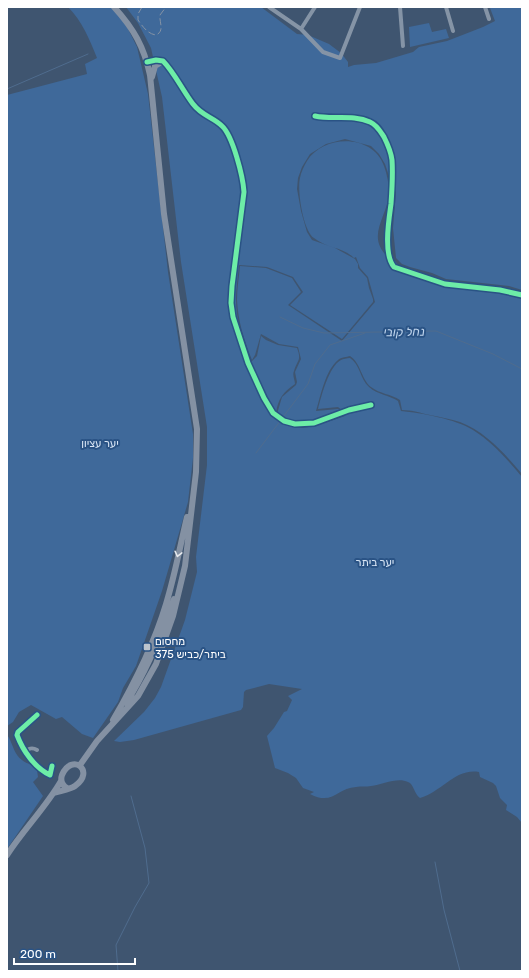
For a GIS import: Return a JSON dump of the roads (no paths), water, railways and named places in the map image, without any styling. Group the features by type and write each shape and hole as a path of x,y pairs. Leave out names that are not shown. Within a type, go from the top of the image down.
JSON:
{"main road":[{"path":"80,765 97,741 115,722 138,684 158,643 184,566 196,472 197,429 164,214 147,62 134,32 114,7"},
{"path":"151,89 153,70 158,63 163,61"},
{"path":"106,732 134,681 152,643 166,604 194,489"},
{"path":"7,855 54,793 61,781 62,774 73,764 80,765"},
{"path":"54,793 74,787 83,776 83,770 80,765"},
{"path":"61,781 67,788"}],"street":[{"path":"269,7 301,29 323,52 340,58 360,7"},
{"path":"301,29 315,7"},
{"path":"400,7 403,46"},
{"path":"446,7 453,31"},
{"path":"485,7 489,19"},
{"path":"147,62 156,60 163,61 194,105 206,116 220,124 227,132 243,179 244,192 232,286 231,303 233,317 248,363 264,398 273,413 284,421 295,424 314,422 349,410 371,405"},
{"path":"315,116 324,118 363,119 379,129 389,146 392,160 392,175 388,248 391,264 394,267 445,284 500,290 522,295"},
{"path":"37,715 18,732 16,736 25,752 44,773 50,776 52,766"},
{"path":"25,752 29,748 37,750"}],"waterway":[{"path":"7,89 88,54"},
{"name":"נחל קובי","path":"280,317 303,328 324,333 436,331 493,354 522,369"},
{"path":"283,417 308,384 315,364 330,345 365,333"},
{"path":"256,453 281,420"},
{"path":"118,971 116,945 149,883 145,848 131,796"},
{"path":"435,862 444,910 460,971"}],"railway":[{"path":"142,7 138,14 138,20 148,32 156,35 161,29 160,15 166,7"}],"place":[{"name":"מחסום ביתר/כביש 375","path":"147,647"}],"park label":[{"name":"יער עציון","path":"100,443"},
{"name":"יער ביתר","path":"375,562"}]}
